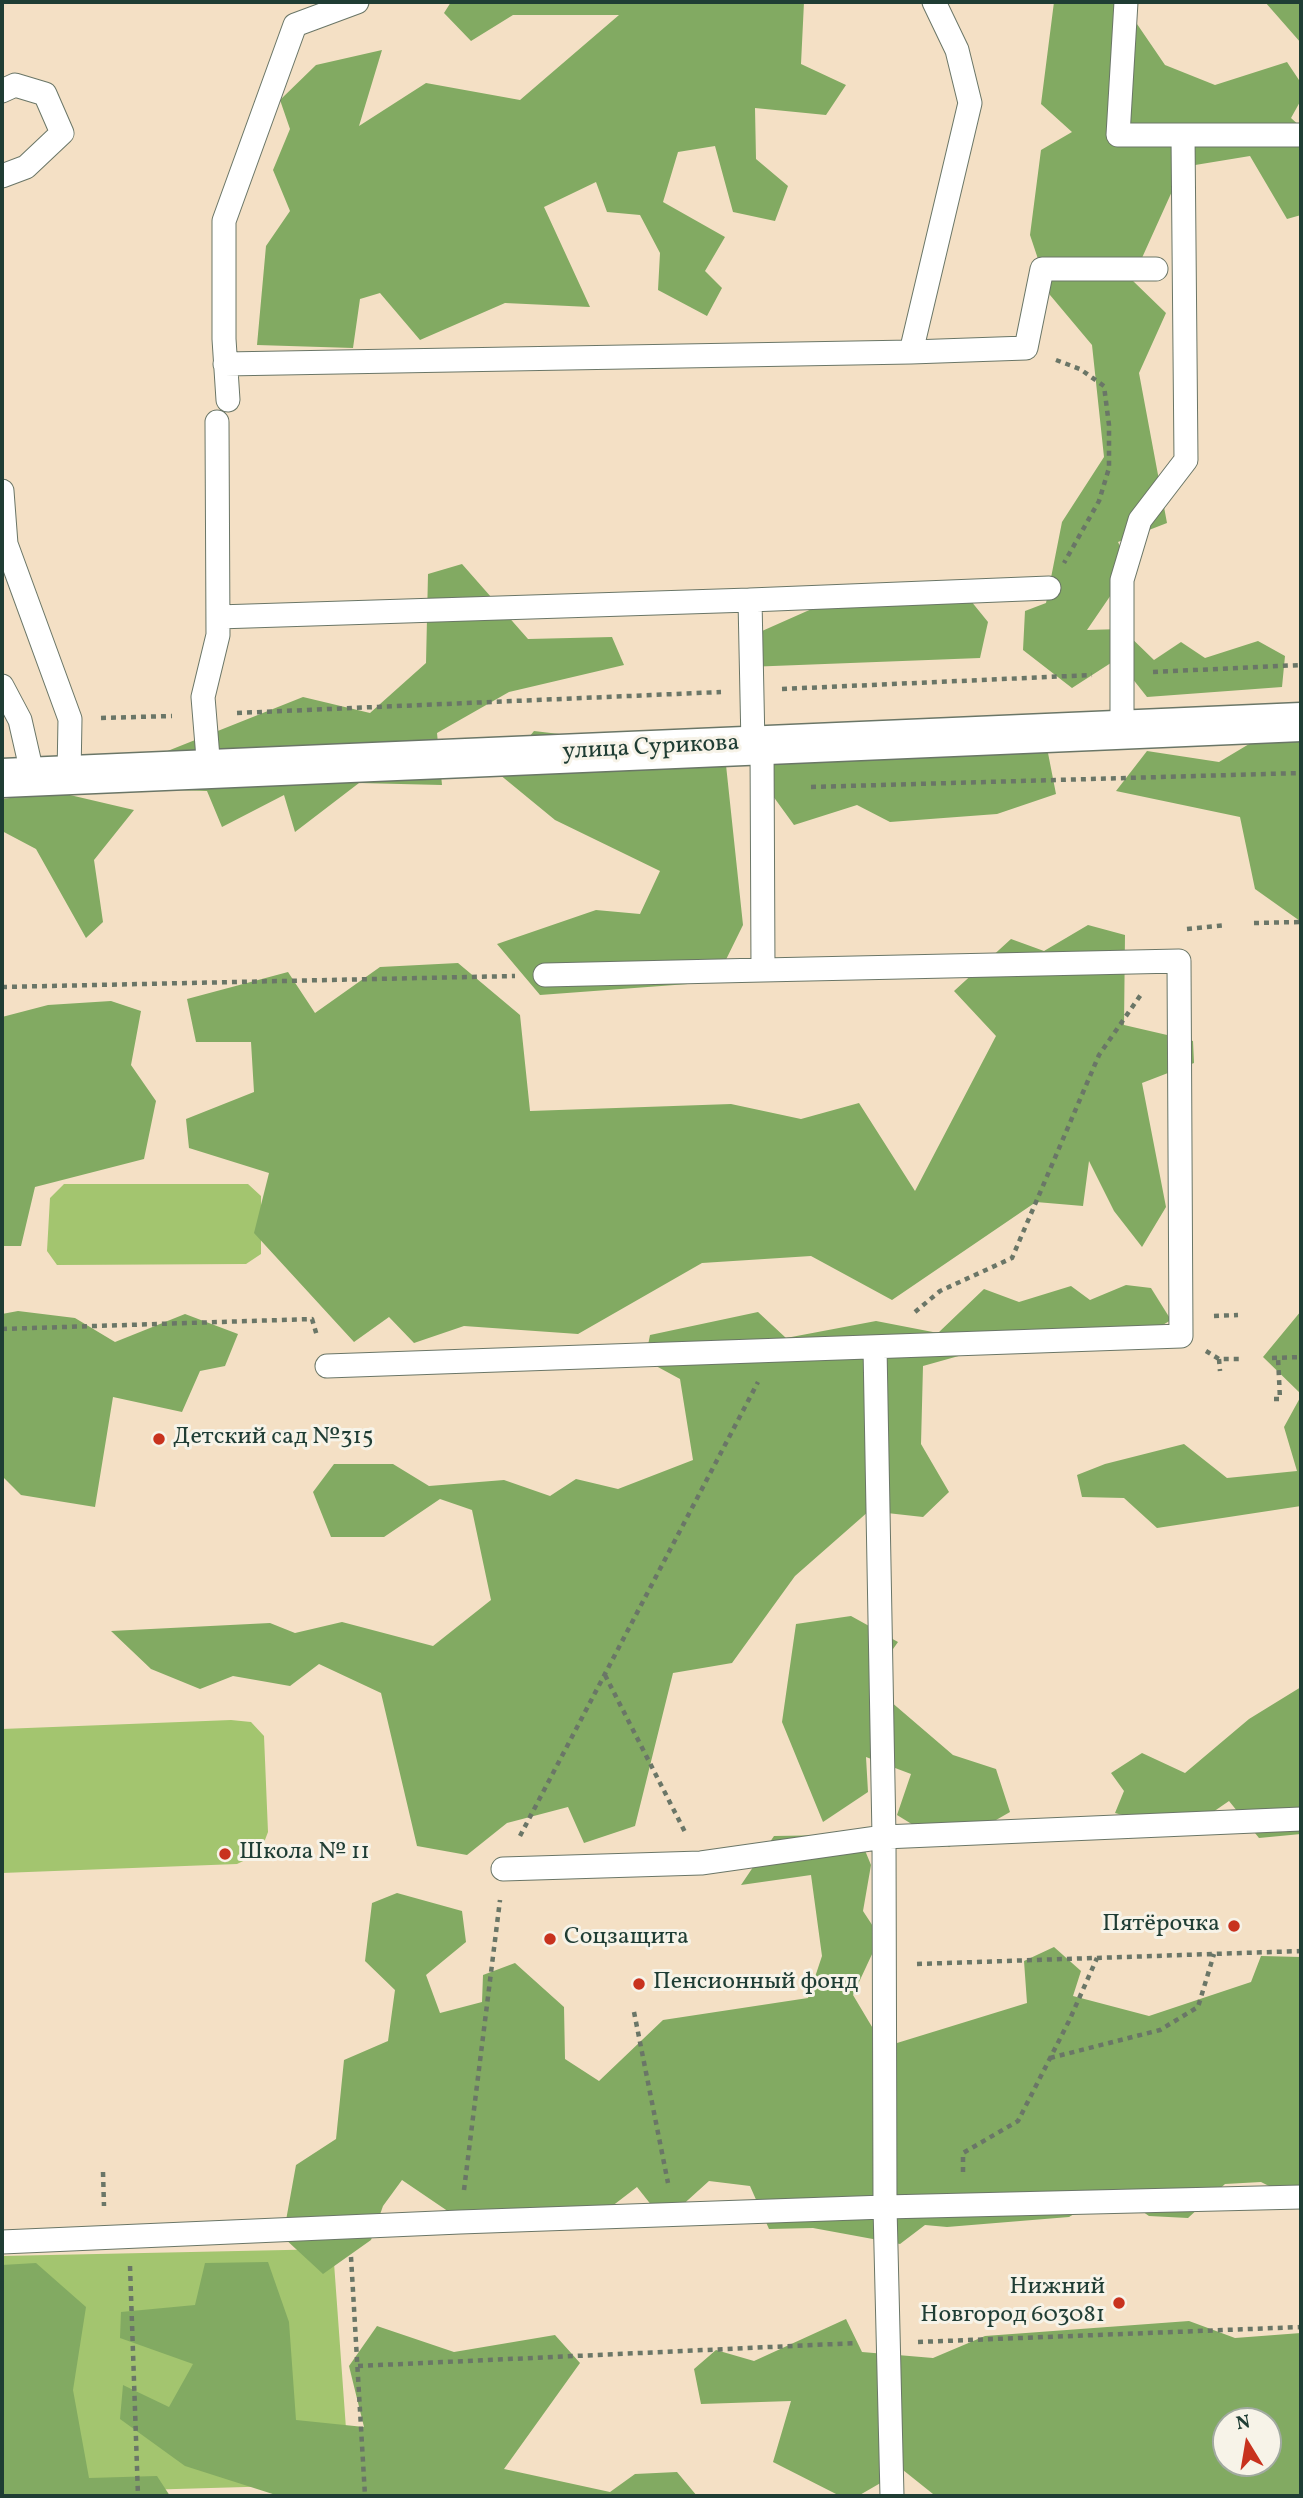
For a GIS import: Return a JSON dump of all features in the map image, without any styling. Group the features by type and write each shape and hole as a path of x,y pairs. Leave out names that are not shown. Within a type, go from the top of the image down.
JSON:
{"street":[{"name":"улица Сурикова","path":"35,777 1301,722"}],"lane":[{"path":"229,400 225,364 224,221 295,25 357,2"},
{"path":"912,352 970,103 957,50 934,2"},
{"path":"1126,2 1118,135 1301,135"},
{"path":"2,91 15,85 45,94 62,133 26,167 2,176"},
{"path":"1122,729 1122,580 1140,520 1185,460 1183,136"},
{"path":"225,364 1026,348 1042,269 1156,269"},
{"path":"209,769 203,696 218,635 217,422"},
{"path":"2,491 6,544 70,719 35,777"},
{"path":"218,617 750,600 1049,587"},
{"path":"750,600 752,690 758,745 764,970"},
{"path":"2,686 20,720 35,777"},
{"path":"327,1366 1181,1336 1179,961 545,975"},
{"path":"875,1347 884,1837 885,2207 892,2496"},
{"path":"503,1869 701,1863 884,1837 1301,1819"},
{"path":"2,2242 885,2207 1301,2197"}],"path":[{"path":"1026,348 1080,369 1104,386 1109,425 1109,468 1099,501 1079,540 1049,587"},
{"path":"70,719 1301,665"},
{"path":"1254,923 1301,922"},
{"path":"940,1291 1012,1258 1099,1055 1188,928 1226,925"},
{"path":"2,987 545,975"},
{"path":"2,1329 312,1319 327,1366"},
{"path":"460,2222 503,1869 774,1351"},
{"path":"1274,1399 1280,1399 1275,1358 1301,1357"},
{"path":"1219,1359 1220,1371"},
{"path":"604,1674 701,1863"},
{"path":"884,1965 1301,1951"},
{"path":"1049,2059 1160,2030 1198,2007 1213,1954"},
{"path":"962,2206 963,2153 1018,2121 1069,2021 1097,1958"},
{"path":"635,2012 674,2215"},
{"path":"103,2172 104,2207"},
{"path":"350,2228 365,2496"},
{"path":"130,2237 138,2496"},
{"path":"358,2366 1301,2327"}],"green space":[{"path":"451,2 804,2 801,64 846,85 826,115 755,108 756,159 788,186 775,221 733,212 715,146 678,152 663,202 725,237 705,271 722,288 707,316 658,290 660,253 640,215 607,212 596,182 544,207 590,307 505,303 420,340 380,293 360,299 353,348 257,345 266,246 290,211 273,170 290,129 280,100 316,65 382,50 359,126 426,83 520,100 619,15 513,15 471,41 444,13"},
{"path":"1054,2 1122,2 1165,65 1215,85 1287,62 1301,83 1301,100 1291,118 1301,127 1301,215 1287,219 1250,156 1183,167 1132,280 1166,313 1139,373 1167,523 1118,542 1130,567 1087,630 1122,629 1154,660 1181,642 1205,658 1258,641 1285,656 1282,687 1147,697 1117,659 1072,688 1023,650 1025,611 1046,603 1062,522 1104,457 1092,345 1050,295 1030,235 1041,150 1072,132 1041,104"},
{"path":"1265,2 1301,2 1301,43"},
{"path":"462,564 528,639 612,637 624,665 509,692 437,733 442,785 359,783 295,832 284,795 222,827 207,791 143,789 165,752 303,697 370,713 426,663 428,574"},
{"path":"868,584 958,585 988,622 980,658 747,667 744,639"},
{"path":"1301,713 1301,940 1300,921 1255,889 1240,817 1116,791 1147,751 1219,762"},
{"path":"1041,717 1056,794 997,814 890,822 857,805 794,825 749,763"},
{"path":"534,731 635,743 726,765 743,925 715,982 540,995 497,944 596,910 640,914 660,871 555,820 499,774"},
{"path":"57,792 134,810 94,860 103,922 86,938 36,849 2,831 2,799"},
{"path":"1088,925 1125,935 1124,1025 1193,1041 1194,1063 1142,1083 1166,1207 1142,1247 1114,1211 1089,1161 1083,1206 1036,1202 892,1300 811,1256 702,1263 578,1334 464,1326 414,1343 389,1317 354,1342 254,1233 269,1173 189,1148 186,1119 254,1092 251,1042 196,1042 187,999 288,972 315,1013 380,967 458,963 520,1015 530,1111 731,1104 801,1119 859,1103 915,1191 996,1036 954,991 1011,939 1044,951"},
{"path":"111,1001 141,1011 131,1065 156,1101 144,1159 35,1187 21,1246 2,1246 2,1017 48,1005"},
{"path":"64,1184 248,1184 261,1196 261,1254 246,1264 57,1265 47,1251 50,1198"},
{"path":"1126,1285 1151,1288 1171,1320 1123,1349 1048,1331 923,1366 921,1444 949,1492 923,1517 869,1511 795,1576 732,1663 673,1673 635,1826 584,1843 568,1807 507,1823 467,1855 417,1846 381,1693 319,1664 290,1686 233,1676 200,1689 151,1669 111,1631 270,1623 295,1633 342,1622 433,1646 491,1600 472,1510 440,1499 384,1537 331,1537 313,1492 334,1464 393,1464 429,1486 504,1480 550,1496 576,1479 618,1489 693,1460 680,1379 645,1360 650,1335 758,1312 786,1338 876,1321 938,1333 984,1289 1019,1302 1071,1286 1090,1300"},
{"path":"18,1311 75,1318 115,1342 185,1314 238,1334 225,1366 200,1371 182,1412 113,1397 95,1507 21,1495 2,1476 2,1314"},
{"path":"1301,1311 1301,1394 1263,1357"},
{"path":"1301,1396 1301,1506 1157,1528 1124,1498 1082,1497 1077,1475 1105,1464 1184,1444 1227,1478 1297,1471 1284,1427"},
{"path":"851,1616 898,1642 869,1683 953,1755 996,1769 1010,1812 949,1847 897,1815 911,1774 866,1757 868,1792 823,1822 782,1722 796,1624"},
{"path":"1301,1687 1301,1834 1259,1838 1229,1801 1184,1832 1115,1813 1124,1791 1111,1773 1142,1753 1185,1773 1249,1719"},
{"path":"231,1720 251,1722 264,1736 268,1832 260,1853 237,1864 2,1873 2,1729"},
{"path":"857,1831 871,1865 863,1911 880,1937 853,1995 884,2047 1027,2003 1024,1961 1054,1947 1081,1971 1073,1996 1149,2016 1251,1982 1261,1956 1301,1957 1301,2202 1261,2182 1225,2184 1188,2218 1149,2216 1113,2191 1069,2217 947,2227 925,2225 900,2244 813,2228 769,2229 750,2186 709,2181 678,2209 652,2206 637,2187 607,2210 455,2216 402,2180 383,2206 371,2240 323,2274 283,2237 296,2165 336,2139 344,2060 388,2041 395,1990 365,1961 372,1903 397,1893 462,1911 466,1942 426,1975 440,2013 482,2002 483,1975 515,1963 564,2007 565,2059 599,2081 663,2020 808,1998 822,1956 811,1875 741,1885 774,1836 834,1835"},
{"path":"333,2249 350,2484 2,2494 2,2256"},
{"path":"268,2262 289,2322 296,2420 364,2427 349,2366 377,2326 454,2352 555,2335 580,2363 504,2469 610,2492 635,2474 677,2472 697,2496 279,2496 185,2466 120,2419 123,2385 169,2407 193,2364 120,2338 121,2312 195,2305 205,2263"},
{"path":"36,2263 86,2307 73,2390 89,2478 157,2476 170,2496 2,2496 2,2265"},
{"path":"846,2319 862,2352 933,2358 985,2336 1189,2321 1235,2338 1301,2333 1301,2496 932,2496 933,2494 903,2470 858,2496 840,2496 773,2462 791,2401 701,2404 694,2369 716,2350 754,2361"}],"place":[{"name":"Детский сад №315","path":"159,1439"},
{"name":"Школа № 11","path":"225,1854"},
{"name":"Пятёрочка","path":"1234,1926"},
{"name":"Соцзащита","path":"550,1939"},
{"name":"Пенсионный фонд","path":"639,1984"},
{"name":"Нижний Новгород 603081","path":"1119,2303"}]}
